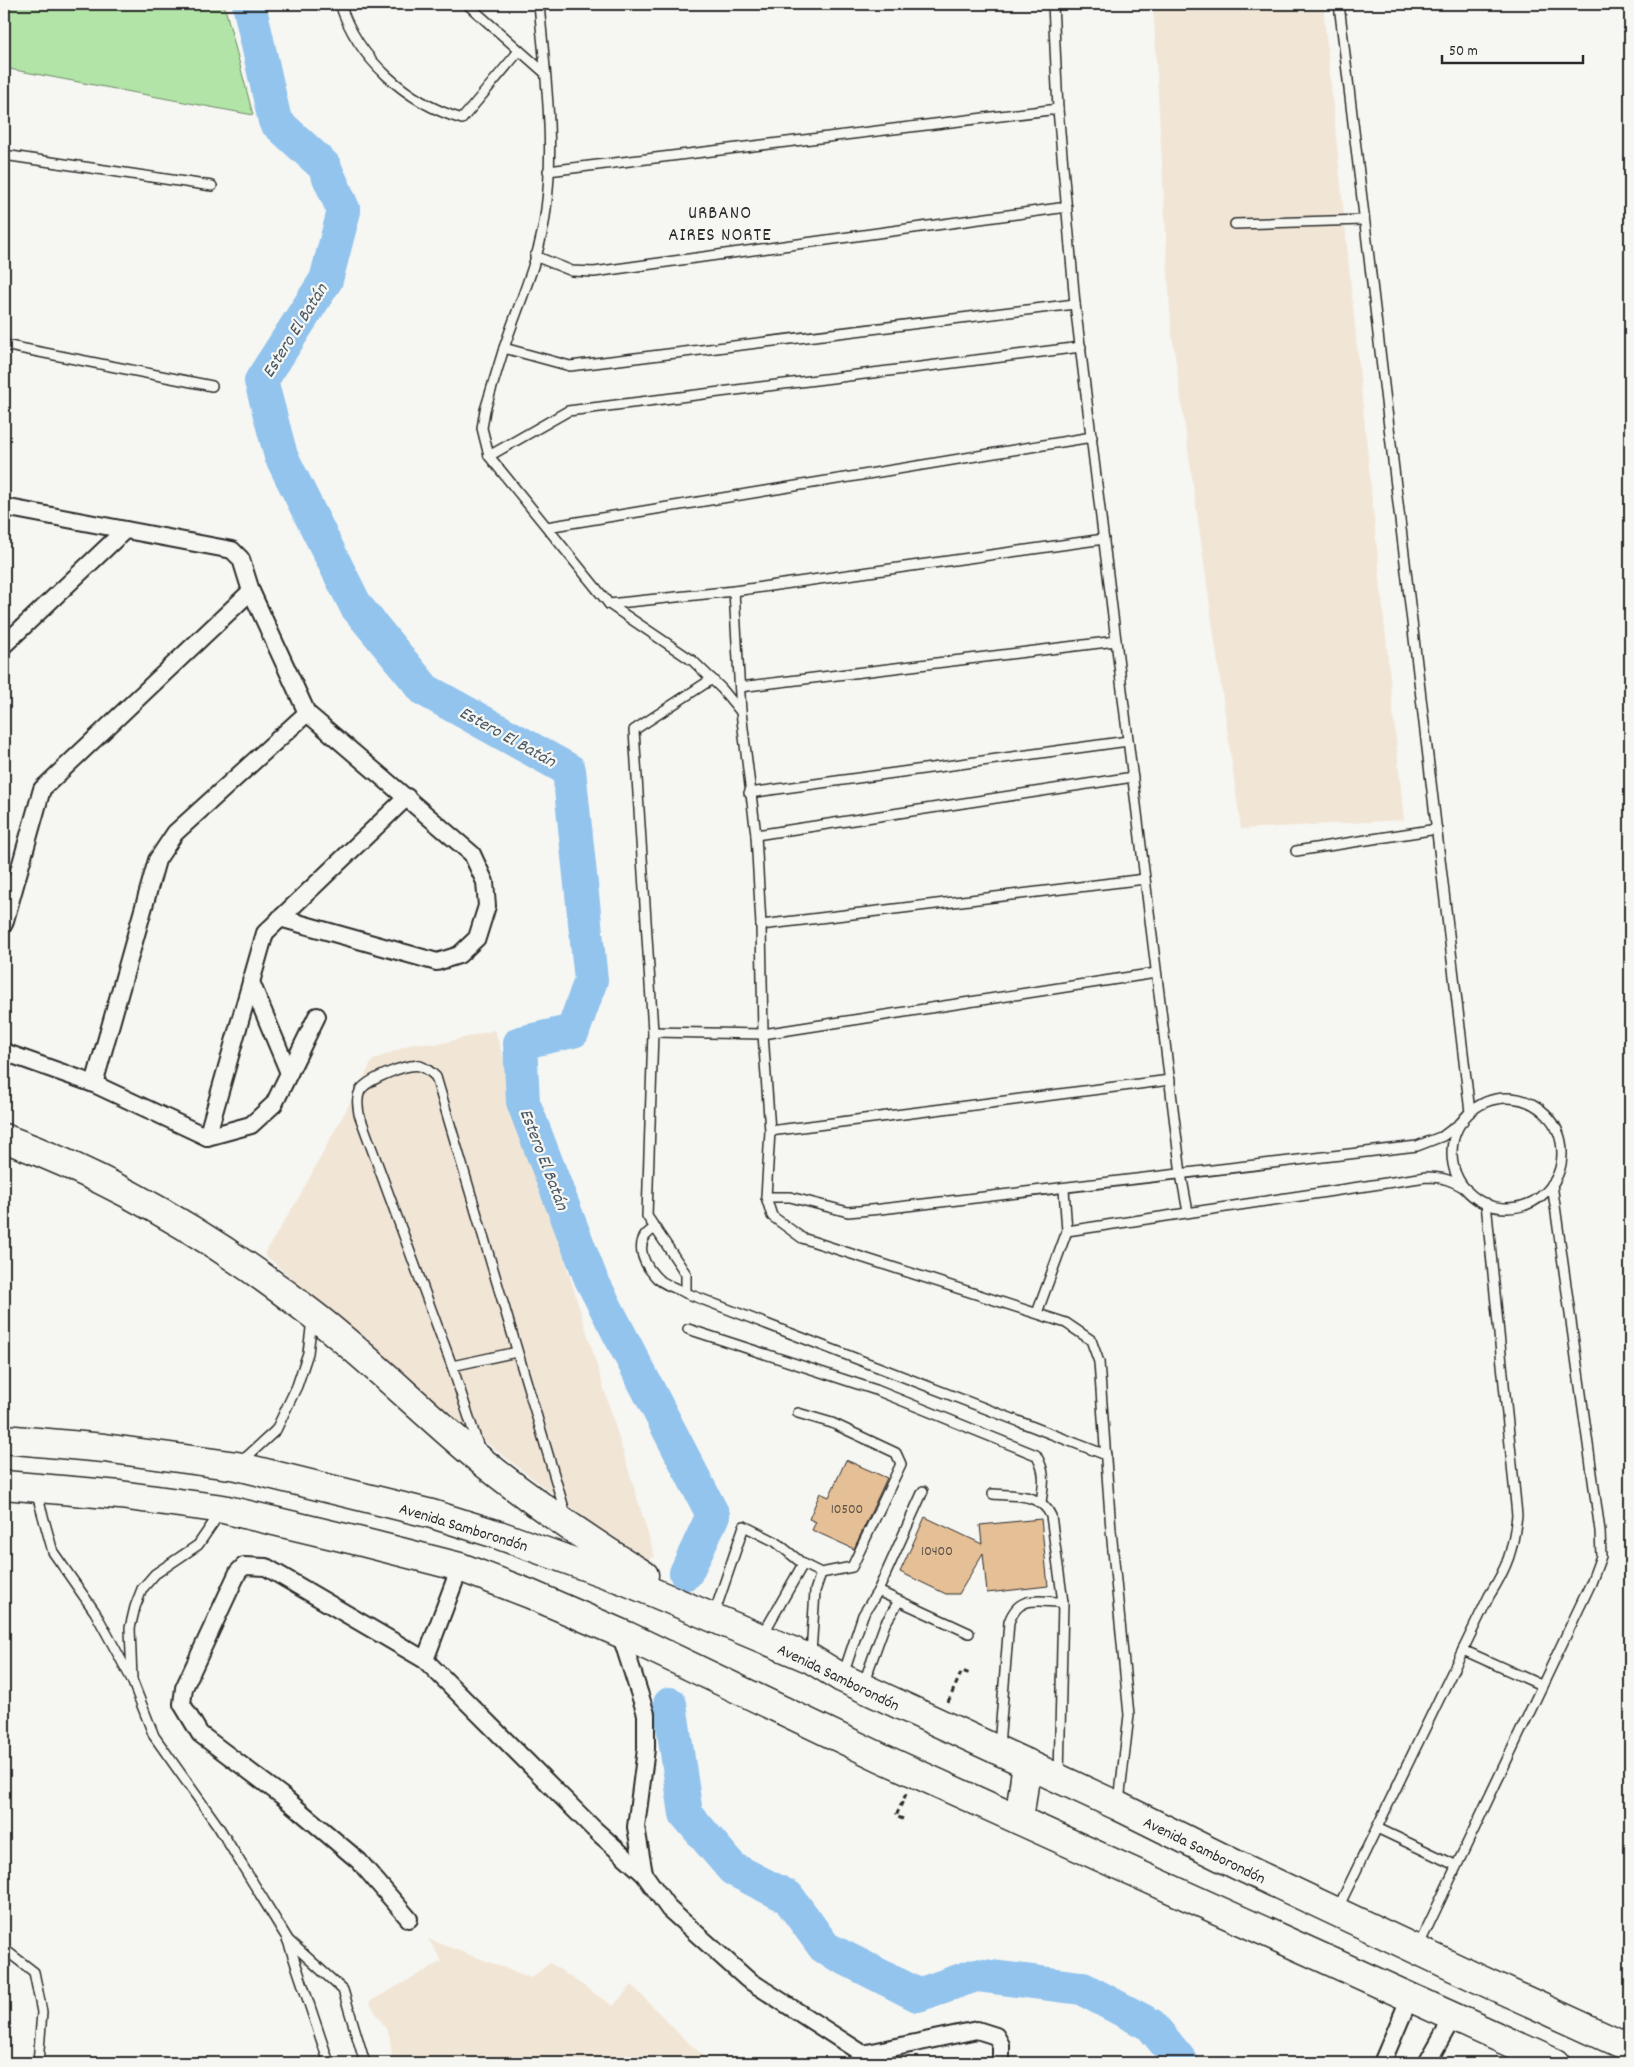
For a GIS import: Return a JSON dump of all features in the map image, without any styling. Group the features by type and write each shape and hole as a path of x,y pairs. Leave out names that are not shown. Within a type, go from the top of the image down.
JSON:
{"highway":[{"path":"4,1138 54,1157 122,1190 243,1264 313,1314 483,1462 571,1530 713,1619"},
{"name":"Avenida Samborondón","path":"4,1439 104,1448 237,1466 432,1514 499,1535 626,1581 811,1659 852,1683 1118,1806 1416,1950 1630,2048"},
{"path":"4,1485 120,1495 222,1509 358,1540 460,1568 530,1594 620,1633 882,1758 1555,2063"},
{"path":"1019,1820 1027,1763"}],"street":[{"path":"4,507 232,550 241,559 251,591 307,713 472,854 485,882 488,906 477,938 459,956 437,962 280,918"},
{"path":"4,645 125,530"},
{"path":"4,924 42,789 251,591"},
{"path":"94,1084 157,860 175,833 307,713"},
{"path":"206,1138 265,933 407,797"},
{"path":"251,982 289,1073"},
{"path":"4,1052 94,1084 206,1138 251,1124 274,1104 317,1016"},
{"path":"409,1919 359,1861 281,1794 200,1734 182,1704 184,1688 238,1572 244,1566 266,1567 425,1660 593,1828 644,1874 669,1909 747,1979 867,2059 977,2030 996,2036 1000,2046 1001,2063"},
{"path":"425,1660 460,1568"},
{"path":"620,1633 646,1714 646,1749 636,1827 644,1874"},
{"path":"1382,2063 1410,1997"},
{"path":"1427,2063 1453,2017"}],"lane":[{"path":"340,4 362,50 383,73 417,98 448,114 462,118 519,51"},
{"path":"467,4 545,74"},
{"path":"539,4 550,136 546,210 535,256 484,410 482,428 489,456 609,604 694,662 741,712"},
{"path":"1053,4 1058,109 1075,304 1156,974 1181,1174 1188,1212"},
{"path":"1339,4 1470,1112"},
{"path":"548,171 1058,109"},
{"path":"4,155 212,186"},
{"path":"535,256 572,271 594,272 1067,207"},
{"path":"1235,224 1364,220"},
{"path":"504,348 570,366 1075,304"},
{"path":"4,345 212,386"},
{"path":"489,456 568,411 1081,347"},
{"path":"547,527 1092,437"},
{"path":"609,604 734,591 1104,539"},
{"path":"734,591 741,712 749,793 756,835 761,925 763,1034 770,1131 766,1197 772,1216 802,1238 1066,1323 1091,1340 1099,1362 1129,1715 1118,1806"},
{"path":"740,687 1116,641"},
{"path":"686,1293 686,1274 647,1216 653,1032 634,730 712,679"},
{"path":"749,793 1128,741"},
{"path":"756,835 1133,778"},
{"path":"1296,851 1437,829"},
{"path":"761,925 1145,878"},
{"path":"653,1032 763,1034 1156,974"},
{"path":"483,1462 452,1366 359,1114 357,1101 366,1083 406,1066 420,1066 436,1077 571,1530"},
{"path":"770,1131 1170,1080"},
{"path":"1067,1231 1426,1177 1440,1177 1453,1181 1495,1207 1510,1208 1524,1206 1537,1199 1552,1184 1561,1165 1562,1151 1557,1130 1545,1112 1533,1104 1520,1099 1506,1098 1491,1100 1470,1112 1463,1121 1454,1141 1453,1155 1455,1170 1466,1189"},
{"path":"766,1197 790,1196 848,1212 1064,1189 1417,1146 1443,1136 1463,1121"},
{"path":"1416,1950 1591,1583 1601,1556 1552,1184"},
{"path":"1037,1313 1067,1231 1064,1189"},
{"path":"1336,1912 1489,1596 1505,1571 1514,1546 1517,1515 1486,1203"},
{"path":"656,1228 650,1230 641,1242 640,1254 655,1278 686,1293 1106,1455"},
{"path":"237,1466 276,1430 297,1386 308,1353 313,1314"},
{"path":"688,1329 876,1390 1036,1455 1043,1467 1045,1477 1041,1502"},
{"path":"452,1366 517,1352"},
{"path":"713,1619 744,1526 776,1542 803,1564 821,1573 852,1567 901,1464 896,1453 832,1424 798,1413"},
{"path":"36,1488 53,1552 95,1612 132,1680 154,1736 218,1826 287,1938 329,2063"},
{"path":"852,1683 863,1615 878,1591 923,1491"},
{"path":"993,1494 1029,1497 1047,1507 1051,1516 1063,1602 1058,1778"},
{"path":"132,1680 130,1628 142,1589 155,1574 198,1544 222,1509"},
{"path":"761,1639 803,1564"},
{"path":"811,1659 815,1591 821,1573"},
{"path":"878,1591 969,1634"},
{"path":"852,1683 899,1601"},
{"path":"998,1750 1010,1622 1014,1608 1022,1602 1063,1602"},
{"path":"1463,1650 1541,1685"},
{"path":"1377,1828 1455,1865"},
{"path":"287,1938 343,1990 364,2063"},
{"path":"4,1949 34,1972 42,2012 38,2063"}],"path":[{"path":"938,1723 962,1671 970,1674"},
{"path":"896,1816 903,1819"}],"shaded area":[{"path":"1153,4 1323,4 1404,820 1241,829 1171,327"},
{"path":"495,1030 655,1557 640,1561 409,1383 264,1254 298,1199 373,1060 414,1043 439,1044"},
{"path":"428,1939 531,1978 550,1963 613,2006 632,1985 683,2038 712,2063 393,2063 389,2034 369,2002 442,1961"}],"green space":[{"path":"4,4 224,4 253,115 4,68"}],"building":[{"path":"846,1460 887,1478 854,1549 812,1530 816,1522 809,1519 820,1493 829,1497"},
{"path":"925,1517 982,1544 980,1525 1041,1519 1048,1586 987,1593 983,1553 959,1594 946,1594 900,1572"}],"waterway":[{"name":"Estero El Batán","path":"249,4 275,121 324,166 344,211 326,280 261,381 281,456 356,606 425,690 569,770 591,980 573,1031 520,1043 523,1102 591,1279 713,1515 686,1573"},
{"name":"Estero El Batán","path":"670,1704 686,1814 733,1869 788,1897 825,1948 918,1995 976,1975 1081,1988 1151,2025 1182,2063"}],"district":[{"name":"URBANO AIRES NORTE","path":"720,222"}]}
